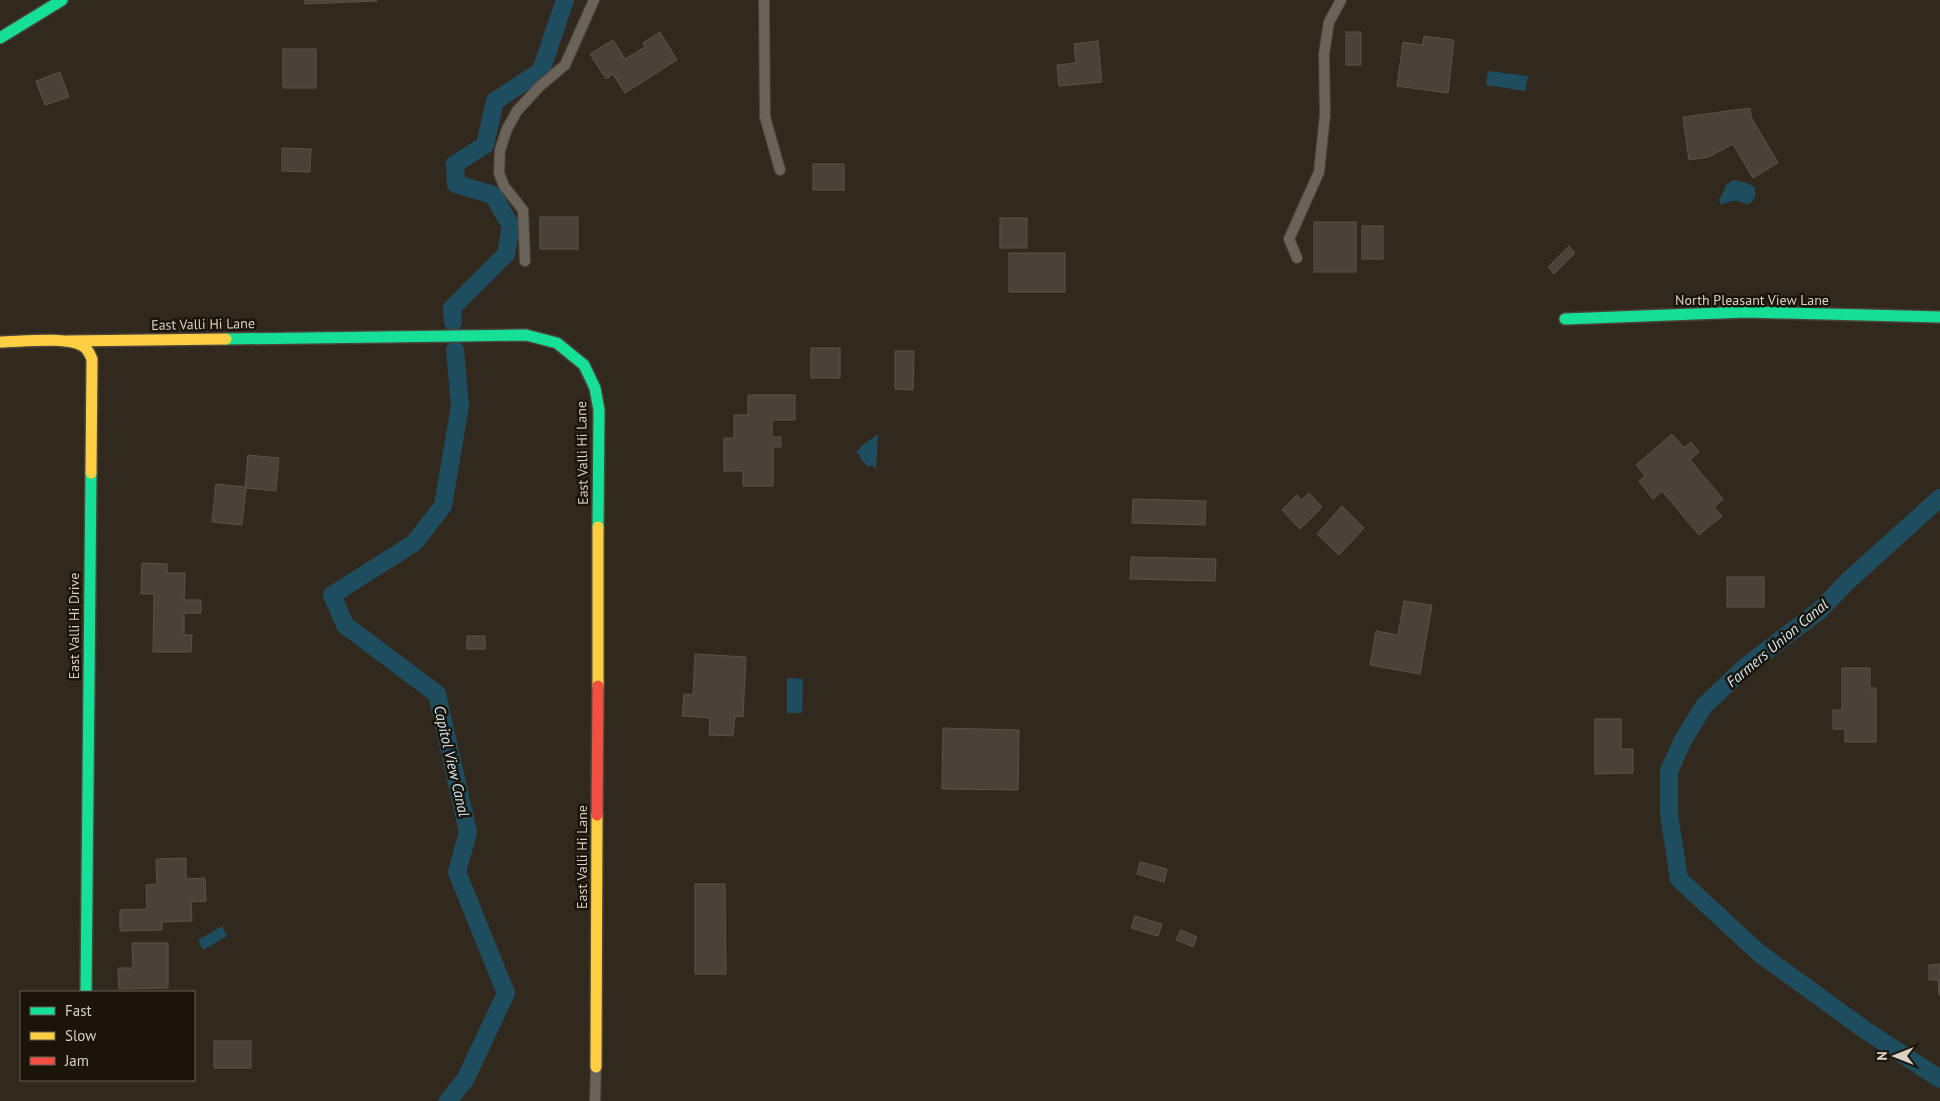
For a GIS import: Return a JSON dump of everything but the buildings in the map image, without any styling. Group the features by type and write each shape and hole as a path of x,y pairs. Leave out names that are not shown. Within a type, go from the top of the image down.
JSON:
{"street":[{"path":"0,38 62,0"},
{"name":"North Pleasant View Lane","path":"1565,319 1746,312 1940,317"},
{"name":"East Valli Hi Lane","path":"68,341 526,335 557,343 584,366 595,388 599,410 596,1067"},
{"name":"East Valli Hi Drive","path":"0,342 68,341 82,345 89,352 92,359 86,991"}],"lane":[{"path":"525,261 523,210 504,186 499,173 500,150 517,111 540,86 565,65 594,0"},
{"path":"764,0 765,117 780,170"},
{"path":"1297,258 1289,239 1319,172 1325,115 1324,54 1328,22 1341,0"},
{"path":"595,1101 596,1067"}],"water":[{"path":"1488,71 1528,76 1525,91 1486,85"},
{"path":"1733,180 1747,183 1754,187 1756,195 1750,203 1745,204 1732,201 1720,204 1719,200 1725,186"},
{"path":"878,434 876,469 872,465 868,467 859,454 857,454 857,450 860,450 860,447"},
{"path":"787,678 803,679 802,713 787,713"},
{"path":"222,926 227,936 203,950 198,940"}],"waterway":[{"name":"Capitol View Canal","path":"453,322 452,308 506,254 511,226 493,195 456,184 455,164 485,145 495,101 541,71 565,0"},
{"name":"Capitol View Canal","path":"448,1101 465,1080 506,993 457,872 468,832 437,694 345,625 332,595 414,543 443,506 460,406 455,350"},
{"name":"Farmers Union Canal","path":"1940,498 1849,580 1820,610 1745,667 1704,706 1683,740 1669,771 1669,814 1679,879 1759,953 1865,1030 1940,1079"}],"traffic: fast":[{"path":"0,38 62,0"},
{"path":"1565,319 1746,312 1940,317"},
{"path":"226,339 526,335 557,343 584,365 595,388 599,410 598,527"},
{"path":"86,991 91,473"}],"traffic: slow":[{"path":"68,341 226,339"},
{"path":"0,342 55,340 76,343 88,350 92,359 91,473"},
{"path":"598,527 598,686"},
{"path":"596,1067 597,815"}],"traffic: jam":[{"path":"597,815 598,686"}]}
